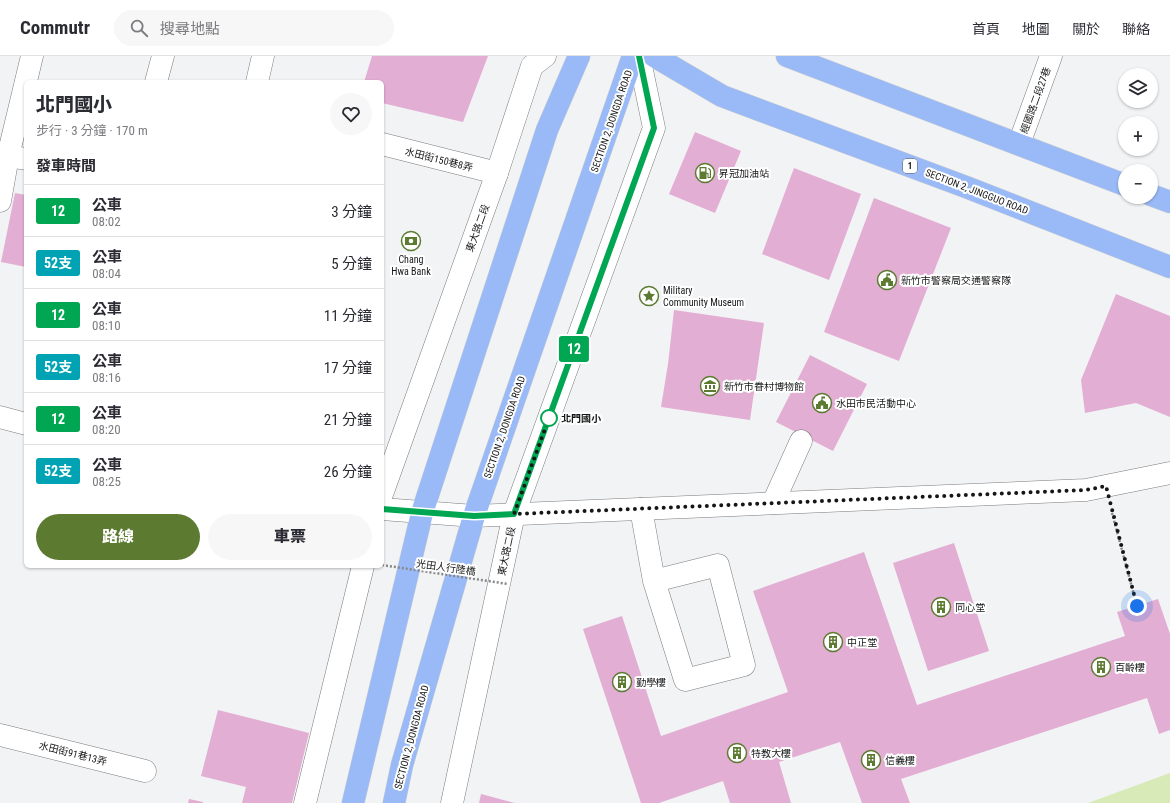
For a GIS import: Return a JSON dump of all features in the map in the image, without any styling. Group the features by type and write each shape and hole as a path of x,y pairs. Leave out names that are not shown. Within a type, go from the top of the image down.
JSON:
{"main road":[{"path":"353,803 422,513 547,130 579,56"},
{"name":"SECTION 2, DONGDA ROAD","path":"394,803 402,765 474,516 633,56"},
{"name":"SECTION 2, JINGGUO ROAD","path":"654,56 722,96 959,184 1170,267"},
{"path":"787,56 1118,182"},
{"path":"1158,198 1170,202"}],"street":[{"path":"27,80 32,56"},
{"path":"157,80 163,56"},
{"path":"257,80 263,56"},
{"name":"東大路二段","path":"384,488 497,173 532,66 545,56"},
{"name":"東大路二段","path":"452,803 514,514 654,128 639,56"},
{"name":"經國路二段27巷","path":"1019,144 1051,56"},
{"path":"0,201 24,94"},
{"name":"水田街150巷8弄","path":"384,145 497,173"},
{"path":"0,417 24,423"},
{"path":"773,503 801,441"},
{"path":"384,509 474,516 1086,490 1170,473"},
{"path":"641,509 654,581 684,680 744,665 718,565 654,581"},
{"path":"305,803 363,568"},
{"name":"水田街91巷13弄","path":"0,735 145,771"}],"path":[{"path":"1106,486 1137,606"},
{"name":"光田人行陸橋","path":"384,566 508,584"}],"green space":[{"path":"1170,773 1170,803 1088,803"}],"building":[{"path":"372,56 488,56 463,122 384,103 384,80 365,80"},
{"name":"昇冠加油站","path":"695,132 741,151 715,213 669,194"},
{"path":"794,168 861,194 829,280 762,254"},
{"path":"15,193 24,195 24,267 1,262"},
{"name":"新竹市警察局交通警察隊","path":"874,198 951,228 899,361 824,332"},
{"path":"1116,294 1170,316 1170,417 1136,403 1085,413 1081,380"},
{"name":"新竹市眷村博物館","path":"674,310 764,323 750,420 661,407 668,364"},
{"name":"水田市民活動中心","path":"810,355 867,384 833,451 776,422"},
{"name":"同心堂","path":"954,543 989,651 928,671 893,563"},
{"path":"864,552 917,705 1125,636 1117,612 1158,599 1170,634 1170,730 1159,734 1147,698 901,779 910,803 862,803 840,742 779,762 791,803 730,803 723,781 659,803 641,803 583,629 622,616 661,736 788,692 753,591"},
{"path":"218,710 309,733 292,803 242,803 246,787 201,776"},
{"path":"481,794 515,803 479,803"},
{"path":"189,799 203,802 203,803 188,803"}],"bus line":[{"name":"12","path":"384,509 474,516 514,514 654,128 639,56"}],"place":[{"name":"昇冠加油站","path":"705,173"},
{"name":"Chang Hwa Bank","path":"411,241"},
{"name":"新竹市警察局交通警察隊","path":"887,280"},
{"name":"Military Community Museum","path":"649,296"},
{"name":"新竹市眷村博物館","path":"710,386"},
{"name":"水田市民活動中心","path":"822,403"},
{"name":"北門國小","path":"549,418"},
{"name":"同心堂","path":"941,607"},
{"name":"中正堂","path":"833,642"},
{"name":"百齡樓","path":"1101,667"},
{"name":"勤學樓","path":"622,682"},
{"name":"特教大樓","path":"737,753"},
{"name":"信義樓","path":"871,760"}],"route":[{"path":"549,418 514,514 1086,490 1106,486 1137,606"}]}
